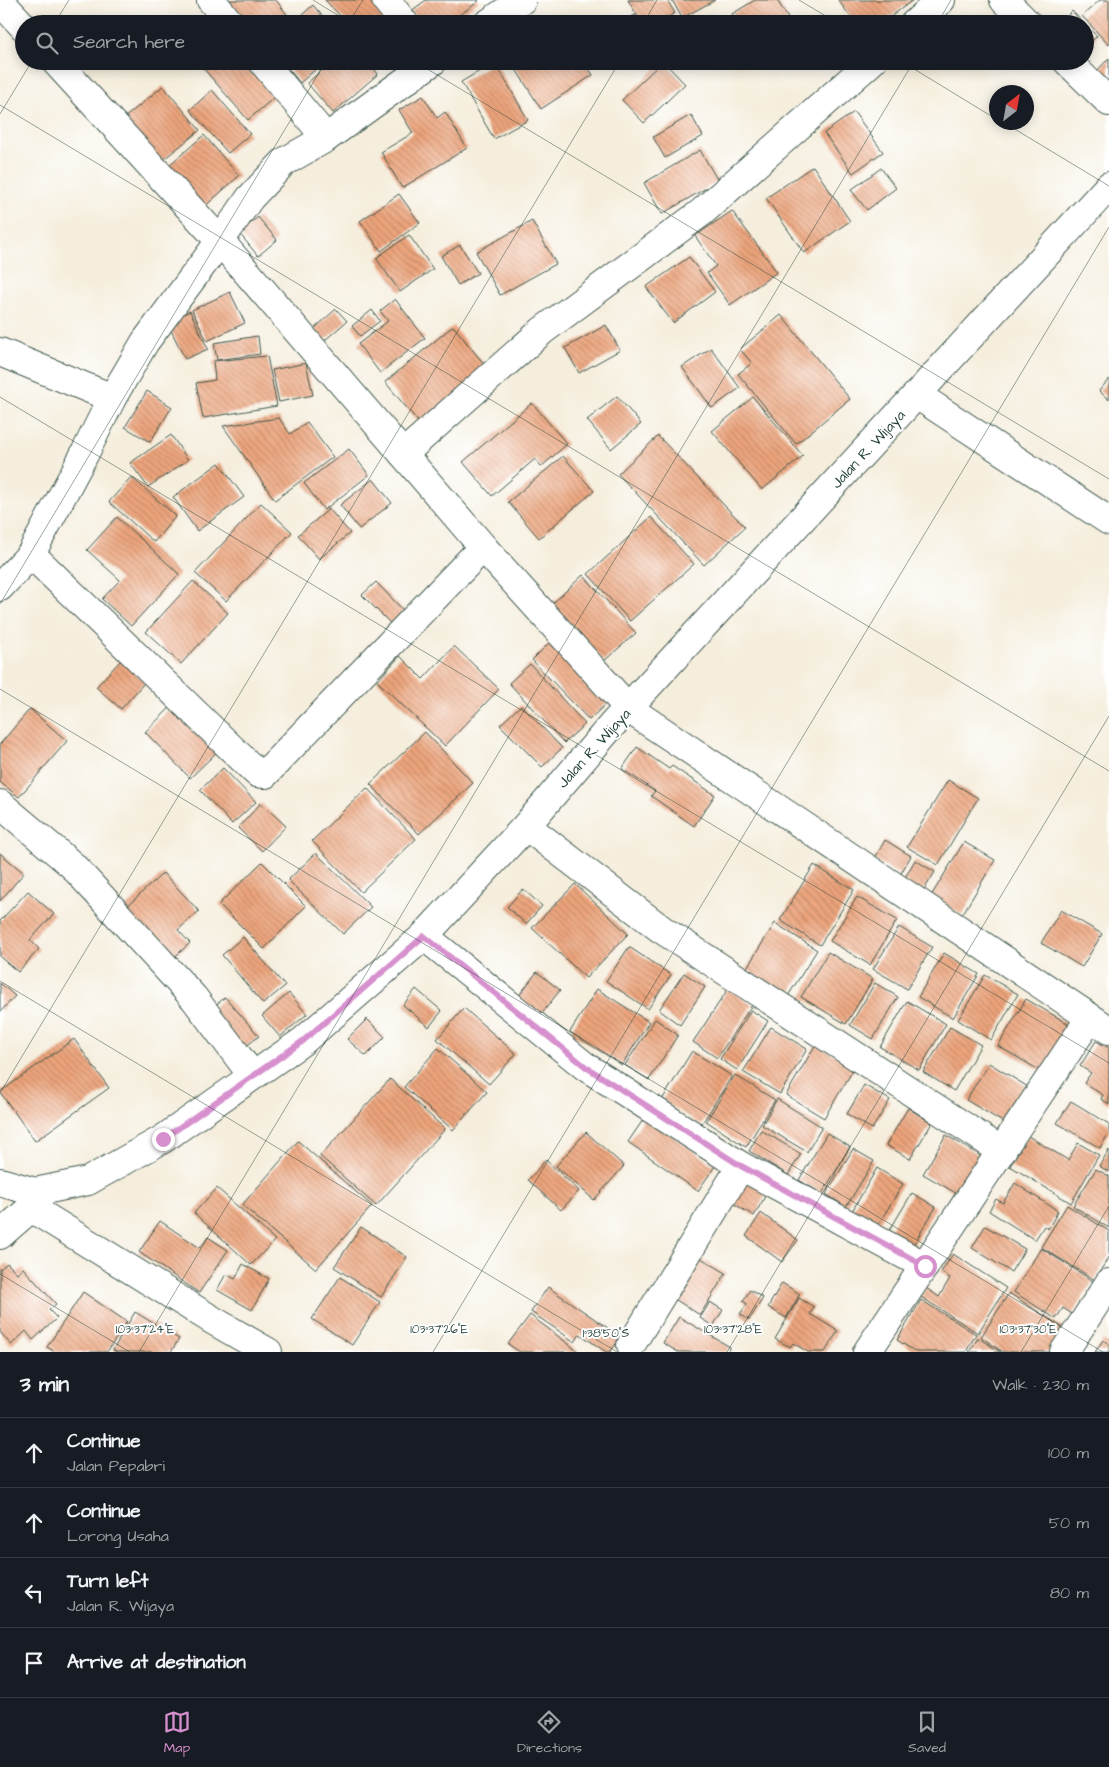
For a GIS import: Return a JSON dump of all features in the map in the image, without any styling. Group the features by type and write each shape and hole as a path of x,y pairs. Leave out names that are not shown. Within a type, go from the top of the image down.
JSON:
{"street":[{"path":"211,0 224,15"},
{"path":"386,0 398,15"},
{"path":"500,15 522,0"},
{"path":"924,15 941,0"},
{"path":"1004,0 1019,15"},
{"path":"0,1 15,17"},
{"path":"63,70 220,241 483,547 629,709 1100,1024 1002,1151 867,1352"},
{"path":"269,70 326,138"},
{"path":"0,587 31,554 86,453 112,398 145,342 250,198 284,162 326,138 420,70"},
{"path":"403,454 542,331 702,212 862,70"},
{"path":"1076,70 1109,102"},
{"name":"Jalan R. Wijaya","path":"0,1182 33,1200 88,1181 163,1139 303,1041 424,936 526,826 612,725 629,709 1109,186"},
{"path":"0,352 112,398"},
{"path":"917,395 1109,521"},
{"path":"31,554 257,773 266,774 483,547"},
{"path":"0,804 72,865 194,998 252,1075"},
{"path":"526,826 661,928 1002,1151"},
{"path":"424,936 586,1067 741,1166 925,1266"},
{"path":"631,1345 741,1166"},
{"path":"0,1235 33,1200 214,1321 268,1352"},
{"path":"1064,1352 1109,1283"}],"building":[{"path":"230,0 276,0 287,15 230,15 223,6"},
{"path":"325,0 375,0 389,15 339,15"},
{"path":"426,0 479,1 460,15 414,15 411,11"},
{"path":"628,0 667,0 675,13 672,15 637,15"},
{"path":"672,0 715,0 688,15 680,15"},
{"path":"755,0 777,0 786,15 733,15"},
{"path":"838,0 913,0 893,15 849,15"},
{"path":"1100,0 1109,0 1109,45 1094,29 1094,15 1083,15"},
{"path":"313,5 321,15 302,15"},
{"path":"1109,58 1109,90 1093,75"},
{"path":"205,70 256,70 277,95 248,120"},
{"path":"289,70 315,70 300,83"},
{"path":"322,70 375,70 378,74 333,113 307,83"},
{"path":"481,70 500,70 528,120 494,139 461,82"},
{"path":"516,70 590,70 593,75 541,109"},
{"path":"654,70 672,70 685,84 644,123 622,100"},
{"path":"163,86 200,130 159,163 123,119"},
{"path":"212,90 250,134 228,153 190,110"},
{"path":"423,96 437,118 445,112 467,148 402,188 381,152 413,133 399,110"},
{"path":"854,112 883,152 853,173 824,133"},
{"path":"691,115 703,136 665,158 653,137"},
{"path":"204,135 239,176 203,208 167,167"},
{"path":"700,150 718,181 662,214 644,183"},
{"path":"813,166 850,221 804,253 766,198"},
{"path":"881,168 896,188 867,210 851,190"},
{"path":"399,194 420,223 381,251 360,221"},
{"path":"732,211 777,272 730,305 707,273 716,266 695,236"},
{"path":"258,217 277,240 258,256 239,233"},
{"path":"532,221 556,264 500,295 476,252"},
{"path":"409,235 433,269 400,292 376,258"},
{"path":"460,245 478,273 458,285 441,256"},
{"path":"689,257 715,292 673,323 646,287"},
{"path":"230,292 245,323 207,341 192,310"},
{"path":"395,299 425,338 380,373 358,344 388,321 380,311"},
{"path":"336,309 347,321 324,341 314,329"},
{"path":"372,310 380,321 360,336 352,326"},
{"path":"190,311 208,349 185,359 167,322"},
{"path":"781,315 850,399 796,444 738,374 752,363 740,349"},
{"path":"606,325 620,350 579,373 565,348"},
{"path":"453,326 489,370 421,425 385,382"},
{"path":"258,336 260,354 217,360 214,343"},
{"path":"711,348 740,388 712,408 682,367"},
{"path":"267,356 277,406 203,418 196,383 215,380 213,361"},
{"path":"306,363 313,395 279,402 272,370"},
{"path":"1109,379 1109,400 1099,391"},
{"path":"147,391 172,407 150,442 125,427"},
{"path":"617,396 641,424 611,449 587,420"},
{"path":"753,397 803,456 762,490 712,431"},
{"path":"532,403 567,444 541,467 535,459 492,496 463,462"},
{"path":"279,418 290,434 307,422 333,457 275,500 223,426"},
{"path":"171,435 188,460 148,487 130,463"},
{"path":"658,436 745,527 704,565 618,474"},
{"path":"349,449 369,475 324,510 304,483"},
{"path":"563,456 594,491 539,538 508,502"},
{"path":"219,463 244,497 197,531 173,497"},
{"path":"131,477 176,516 154,542 109,502"},
{"path":"373,479 392,503 359,529 340,505"},
{"path":"261,503 292,532 226,601 195,573"},
{"path":"329,509 350,533 319,559 298,535"},
{"path":"117,517 179,574 131,626 102,599 120,580 87,550"},
{"path":"651,517 694,564 630,621 588,574"},
{"path":"583,575 636,633 604,661 552,604"},
{"path":"193,581 228,613 181,664 146,632"},
{"path":"376,582 405,612 391,624 362,595"},
{"path":"552,640 609,701 589,720 532,660"},
{"path":"454,646 499,689 445,746 377,681 400,656 423,679"},
{"path":"121,660 145,682 121,709 96,687"},
{"path":"530,664 585,724 564,743 509,683"},
{"path":"521,705 562,748 542,767 500,725"},
{"path":"171,707 216,753 190,778 145,732"},
{"path":"30,709 67,741 19,797 0,782 0,744"},
{"path":"425,732 473,783 419,834 370,784"},
{"path":"637,747 669,769 672,766 715,795 694,826 651,796 655,791 622,769"},
{"path":"223,768 256,802 232,824 200,790"},
{"path":"948,780 978,798 938,865 907,847"},
{"path":"367,788 416,839 361,892 312,841"},
{"path":"261,803 286,826 262,851 238,828"},
{"path":"885,840 911,856 900,875 874,860"},
{"path":"964,842 995,860 962,915 931,896"},
{"path":"0,853 24,873 0,901"},
{"path":"316,853 371,907 343,934 288,880"},
{"path":"915,860 935,872 922,893 903,881"},
{"path":"262,862 306,906 264,949 219,904"},
{"path":"814,865 854,890 820,945 780,920"},
{"path":"163,873 199,911 178,930 190,943 170,961 122,911"},
{"path":"575,884 628,934 586,978 532,928"},
{"path":"523,889 542,906 526,924 507,907"},
{"path":"28,891 54,914 30,940 39,949 18,972 0,957 0,921"},
{"path":"857,897 897,920 870,965 830,941"},
{"path":"1061,910 1102,934 1082,967 1041,943"},
{"path":"775,923 817,950 788,996 746,969"},
{"path":"899,927 932,947 907,989 873,969"},
{"path":"243,937 285,986 263,1004 222,955"},
{"path":"629,947 671,975 648,1009 606,981"},
{"path":"828,952 873,979 846,1024 801,997"},
{"path":"944,953 979,974 953,1018 918,997"},
{"path":"537,972 560,990 540,1016 517,998"},
{"path":"684,973 705,987 680,1025 659,1010"},
{"path":"985,975 1018,994 991,1040 958,1020"},
{"path":"0,983 15,996 0,1012"},
{"path":"875,983 898,997 873,1039 850,1025"},
{"path":"416,989 442,1011 429,1027 403,1005"},
{"path":"597,989 649,1022 622,1065 570,1032"},
{"path":"728,989 752,1005 717,1058 693,1042"},
{"path":"289,993 307,1014 280,1037 262,1016"},
{"path":"225,997 259,1036 244,1048 210,1010"},
{"path":"1026,999 1072,1026 1044,1073 998,1046"},
{"path":"907,1001 946,1024 919,1070 880,1047"},
{"path":"464,1008 516,1054 489,1084 437,1039"},
{"path":"751,1010 768,1021 737,1070 720,1059"},
{"path":"367,1019 385,1037 366,1056 347,1039"},
{"path":"655,1019 678,1035 649,1080 625,1065"},
{"path":"771,1027 807,1049 780,1094 743,1072"},
{"path":"950,1027 981,1045 954,1091 923,1072"},
{"path":"74,1039 109,1088 35,1141 0,1092"},
{"path":"1096,1041 1109,1048 1109,1104 1101,1099 1103,1095 1084,1083 1091,1073 1080,1066"},
{"path":"816,1044 855,1067 824,1118 786,1095"},
{"path":"438,1048 487,1092 453,1130 404,1087"},
{"path":"692,1051 732,1076 701,1125 662,1100"},
{"path":"989,1063 1033,1090 1011,1127 966,1100"},
{"path":"735,1075 775,1100 746,1147 706,1121"},
{"path":"390,1079 445,1129 376,1206 320,1156"},
{"path":"864,1085 890,1100 872,1129 847,1114"},
{"path":"777,1099 822,1127 807,1152 762,1125"},
{"path":"1071,1101 1109,1124 1109,1133 1100,1148 1057,1123"},
{"path":"908,1108 932,1123 910,1159 886,1145"},
{"path":"645,1117 715,1166 698,1191 628,1142"},
{"path":"761,1130 801,1154 788,1175 749,1151"},
{"path":"586,1132 624,1166 594,1200 556,1166"},
{"path":"827,1133 850,1147 822,1194 799,1180"},
{"path":"946,1135 984,1158 961,1196 923,1174"},
{"path":"1028,1136 1068,1160 1078,1143 1099,1155 1071,1203 1010,1166"},
{"path":"298,1141 372,1206 316,1269 242,1205"},
{"path":"853,1149 874,1161 846,1207 826,1194"},
{"path":"1109,1150 1109,1172 1099,1166"},
{"path":"546,1160 579,1191 561,1210 528,1180"},
{"path":"877,1168 903,1184 876,1228 851,1213"},
{"path":"1096,1169 1109,1176 1109,1228 1073,1206"},
{"path":"744,1179 767,1193 754,1216 731,1202"},
{"path":"1015,1183 1058,1211 1048,1229 1044,1226 1035,1240 989,1211 996,1199 1003,1203"},
{"path":"217,1188 275,1240 251,1265 194,1213"},
{"path":"912,1193 936,1207 912,1247 888,1233"},
{"path":"1067,1205 1109,1231 1109,1256 1095,1280 1041,1247"},
{"path":"761,1213 798,1240 782,1262 746,1236"},
{"path":"160,1221 200,1248 208,1237 228,1250 199,1293 139,1252"},
{"path":"985,1226 1025,1249 1011,1272 972,1248"},
{"path":"361,1227 407,1257 381,1297 334,1267"},
{"path":"1041,1248 1093,1281 1072,1314 1063,1308 1056,1319 1014,1292"},
{"path":"953,1254 1006,1288 978,1333 921,1297 926,1288 939,1297 950,1278 941,1272"},
{"path":"701,1258 726,1273 700,1315 676,1300"},
{"path":"7,1263 17,1273 23,1268 56,1304 49,1310 57,1318 33,1340 26,1331 11,1345 0,1332 0,1269"},
{"path":"243,1264 269,1279 252,1310 217,1290 226,1274 235,1279"},
{"path":"340,1277 380,1302 352,1345 312,1319"},
{"path":"782,1283 800,1294 786,1318 768,1307"},
{"path":"548,1287 621,1337 610,1352 606,1352 580,1334 575,1342 531,1312"},
{"path":"750,1290 763,1298 749,1320 740,1314 747,1304 743,1301"},
{"path":"83,1292 127,1322 107,1352 55,1352 47,1347"},
{"path":"1009,1293 1065,1329 1050,1352 1003,1352 981,1337"},
{"path":"799,1298 814,1307 810,1314 838,1331 825,1352 808,1352 793,1343 790,1347 775,1339"},
{"path":"921,1300 976,1334 966,1352 916,1352 897,1340"},
{"path":"710,1302 723,1310 713,1326 700,1318"},
{"path":"135,1312 179,1339 171,1352 116,1352 113,1350"},
{"path":"530,1315 579,1352 520,1352 508,1344"},
{"path":"679,1317 730,1347 727,1352 678,1352 663,1343"},
{"path":"978,1338 1001,1352 969,1352"},
{"path":"1103,1340 1109,1344 1109,1352 1095,1352"}],"route":[{"path":"163,1139 303,1041 424,936 586,1067 741,1166 925,1266"}]}
